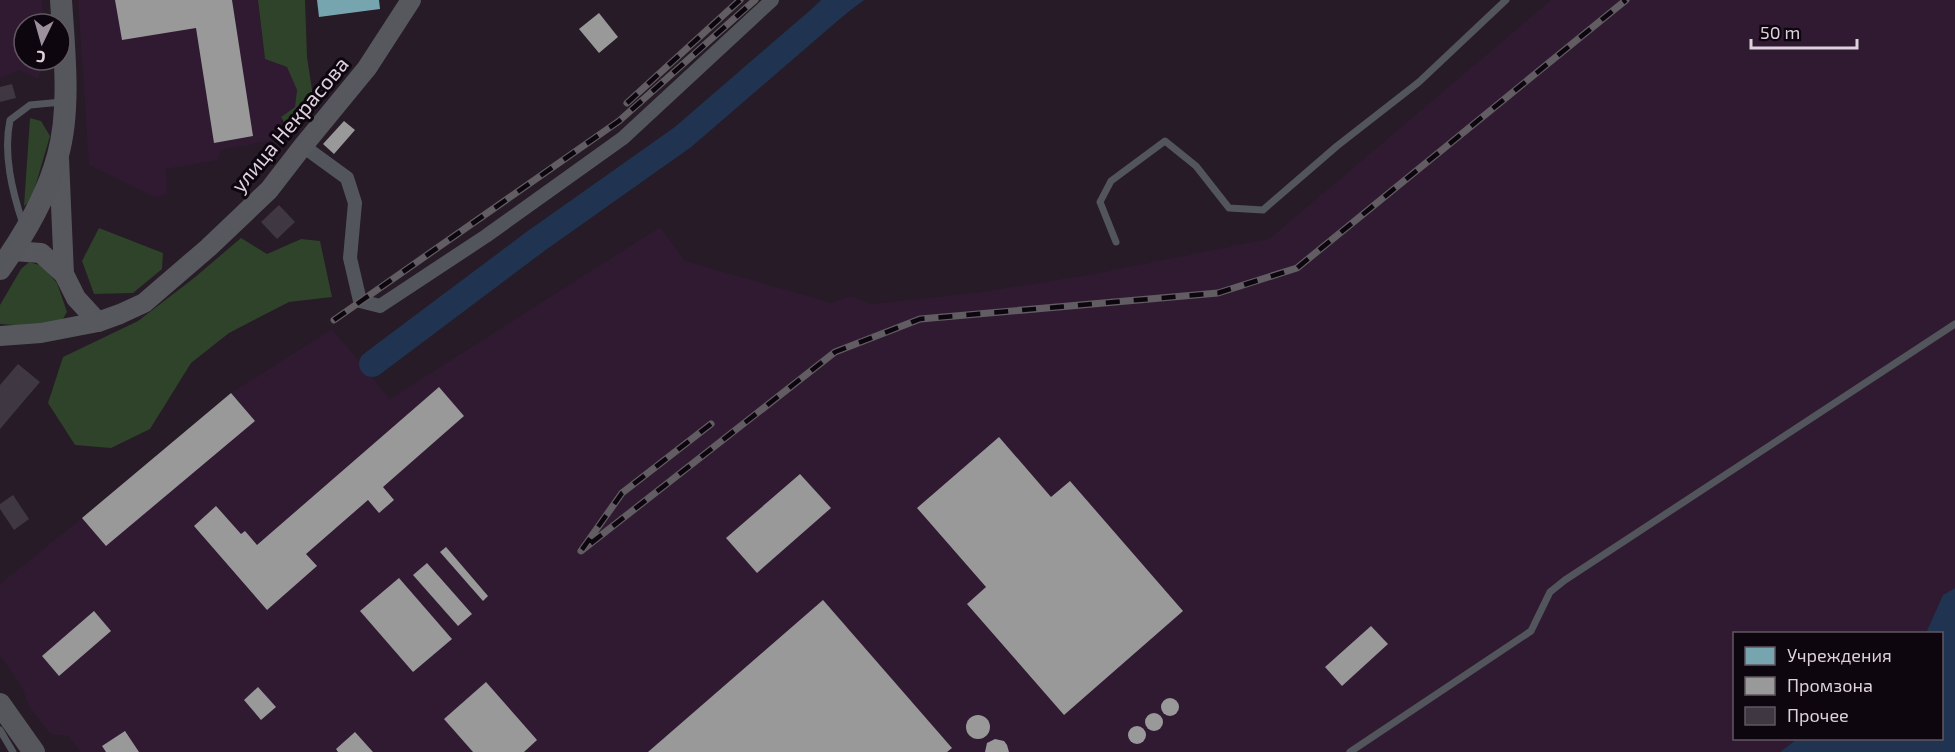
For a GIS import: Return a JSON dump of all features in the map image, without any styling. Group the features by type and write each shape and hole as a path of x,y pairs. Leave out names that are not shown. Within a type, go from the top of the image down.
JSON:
{"main road":[{"path":"6,260 39,207 59,154 64,102 61,0"},
{"path":"0,704 34,752"}],"street":[{"name":"улица Некрасова","path":"0,336 41,333 98,322 144,303 200,255 269,190 367,68 411,0"},
{"path":"303,146 347,178 355,203 350,258 360,301 380,306 486,236 623,138 772,0"},
{"path":"59,154 64,274"},
{"path":"6,260 42,253 64,274 76,298 98,322"}],"lane":[{"path":"1116,242 1100,202 1111,181 1166,141 1196,166 1229,208 1263,210 1337,146 1419,82 1506,0"},
{"path":"26,231 14,198 9,164 7,135 10,120 30,105 64,102"},
{"path":"1350,752 1531,631 1550,592 1565,580 1955,324"},
{"path":"0,730 13,752"}],"shaded area":[{"path":"0,0 42,0 43,12 12,12 12,72 14,72 0,78"},
{"path":"78,0 258,0 265,59 287,67 297,90 295,107 281,117 283,138 221,150 218,160 166,169 167,194 154,197 89,165"},
{"path":"1551,0 1955,0 1955,588 1943,595 1926,632 1733,632 1733,740 1796,740 1780,752 81,752 68,736 50,734 29,706 21,685 0,656 0,584 231,393 332,329 390,399 660,227 685,261 832,303 851,296 872,304 976,293 1104,272 1269,239"},
{"path":"23,72 40,72 38,79"}],"green space":[{"path":"258,0 305,0 307,57 313,96 310,119 287,128 281,117 295,107 297,90 287,67 265,59"},
{"path":"30,118 41,121 50,136 31,201 24,206"},
{"path":"99,228 163,253 162,269 133,293 94,294 82,261"},
{"path":"241,238 267,254 301,239 320,241 332,297 289,302 229,333 191,363 150,429 111,448 75,445 48,403 63,357 138,321"},
{"path":"29,262 43,266 57,283 67,312 61,322 29,326 0,324 0,305 21,269"}],"water":[{"path":"821,0 864,0 826,29 812,35 802,19"},
{"path":"1955,588 1955,752 1780,752 1796,740 1943,740 1943,632 1926,632 1943,595"}],"building: Учреждения":[{"path":"317,0 379,0 380,9 319,17"}],"building: Промзона":[{"path":"115,0 232,0 253,136 214,143 196,28 122,40"},
{"path":"599,13 618,37 599,53 579,29"},
{"path":"344,121 355,130 334,154 323,144"},
{"path":"439,387 464,416 383,487 394,500 379,513 368,500 306,554 317,566 267,610 194,526 216,506 241,534 245,531 257,545"},
{"path":"231,393 255,421 106,546 82,518"},
{"path":"999,437 1051,497 1070,481 1183,611 1064,715 967,604 986,587 917,508"},
{"path":"800,474 831,508 757,573 726,538"},
{"path":"446,547 488,596 483,601 440,552"},
{"path":"427,563 472,614 458,626 413,575"},
{"path":"399,578 452,639 413,672 360,611"},
{"path":"823,600 952,748 947,752 648,752"},
{"path":"94,611 111,631 59,676 42,656"},
{"path":"1371,626 1388,644 1342,686 1325,667"},
{"path":"486,682 537,740 524,752 473,752 444,719"},
{"path":"258,687 276,707 261,720 244,700"},
{"path":"1170,698 1176,701 1179,707 1176,713 1170,716 1164,713 1161,707 1164,701"},
{"path":"1154,713 1160,716 1163,722 1160,728 1154,731 1148,728 1145,722 1148,716"},
{"path":"978,715 983,716 989,722 989,732 983,738 978,739 973,738 967,732 966,727 967,722 973,716"},
{"path":"1137,726 1143,729 1146,735 1143,741 1137,744 1131,741 1128,735 1131,729"},
{"path":"125,731 139,752 106,752 102,746"},
{"path":"355,732 373,752 338,752 336,749"},
{"path":"995,739 1004,741 1009,752 985,752 987,743"}],"building: Прочее":[{"path":"12,84 16,98 0,102 0,87"},
{"path":"279,205 295,222 277,239 261,222"},
{"path":"18,364 40,382 0,429 0,385"},
{"path":"13,495 29,519 14,530 0,509 0,504"}],"waterway":[{"path":"372,364 536,241 683,137 842,0"}],"railway":[{"path":"627,103 740,0"},
{"path":"334,320 619,121 755,0"},
{"path":"711,424 622,493 581,551 835,352 920,319 1218,293 1297,268 1626,0"}]}
